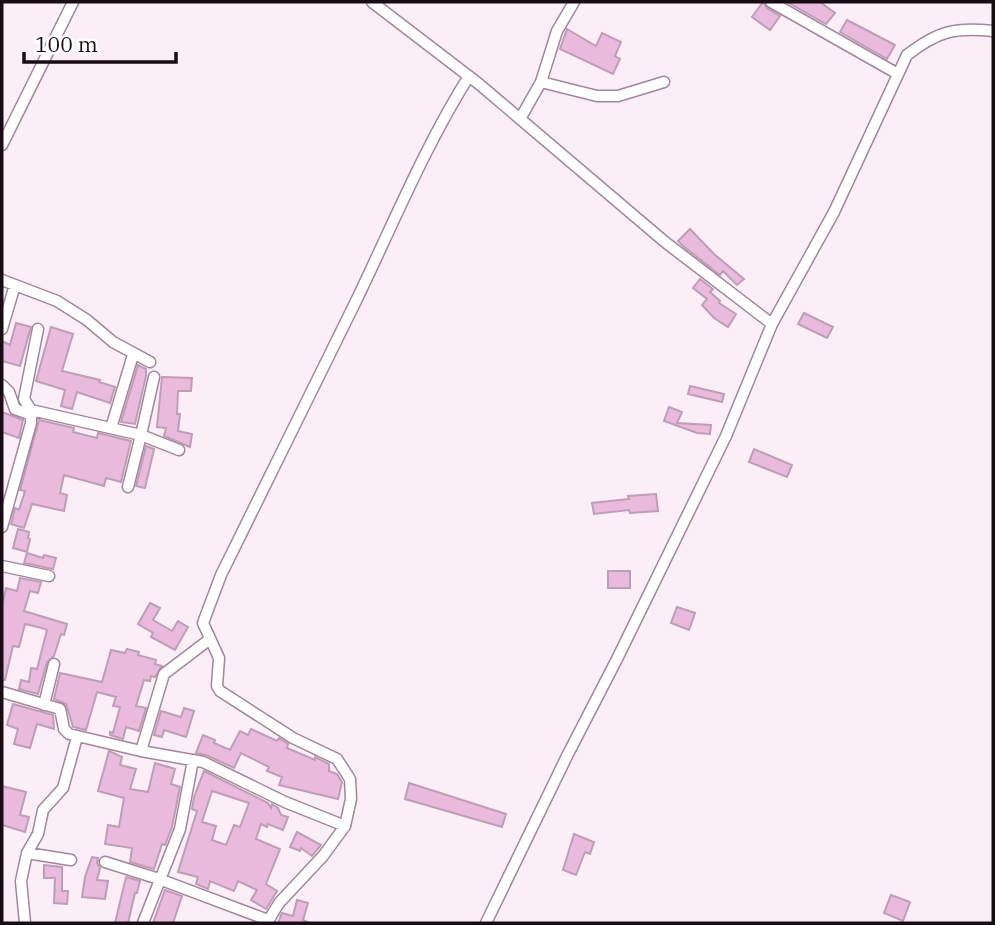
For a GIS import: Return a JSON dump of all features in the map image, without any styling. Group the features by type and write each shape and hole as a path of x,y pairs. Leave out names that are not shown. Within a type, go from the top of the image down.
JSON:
{"street":[{"path":"2,145 74,2"},
{"path":"372,2 469,76 665,242 772,324"},
{"path":"520,120 541,82 557,31 574,2"},
{"path":"771,2 898,74"},
{"path":"486,923 726,436 772,324 834,212 907,55 925,41 946,31 966,29 993,32"},
{"path":"105,862 159,879 267,922 279,903 323,856 345,826 351,799 350,779 341,763 293,738 220,691 219,658 204,627 221,575 358,297 386,234 469,76"},
{"path":"541,82 597,96 618,96 664,82"},
{"path":"2,280 64,304 133,355 150,362"},
{"path":"2,329 15,285"},
{"path":"2,527 32,413 23,399 38,328"},
{"path":"111,428 133,355"},
{"path":"128,488 154,377"},
{"path":"2,385 9,392 15,410"},
{"path":"2,404 15,410 141,435 179,450"},
{"path":"2,566 49,576"},
{"path":"141,751 163,674 209,639"},
{"path":"44,705 54,664"},
{"path":"2,692 60,709 65,732 77,737 203,762 285,802 345,826"},
{"path":"25,923 21,881 27,853 38,834 43,810 63,788 77,737"},
{"path":"143,923 180,829 193,760"},
{"path":"27,853 71,860"}],"building":[{"path":"763,2 780,16 770,30 752,17"},
{"path":"787,2 820,2 835,13 826,24"},
{"path":"847,20 895,45 887,59 840,32"},
{"path":"567,29 596,46 602,33 621,42 615,56 620,59 613,74 560,49"},
{"path":"690,229 744,279 737,285 723,271 720,275 683,246 678,241"},
{"path":"700,279 713,289 710,292 719,303 736,314 728,327 714,318 702,305 707,299 693,288"},
{"path":"804,313 833,327 827,338 798,324"},
{"path":"16,323 31,327 20,366 2,361 2,341 10,345"},
{"path":"51,327 73,334 62,371 100,380 99,382 115,387 110,403 77,392 72,409 61,406 65,390 36,381"},
{"path":"138,365 146,369 146,376 135,424 121,422"},
{"path":"162,377 192,378 191,391 178,391 177,414 180,414 178,431 192,434 190,447 164,436 166,428 157,427"},
{"path":"690,386 724,394 722,402 688,394"},
{"path":"669,407 682,412 677,423 711,425 710,434 697,433 664,421"},
{"path":"2,412 23,420 19,438 2,432"},
{"path":"39,420 74,428 73,432 97,438 98,433 131,441 121,482 106,478 104,486 64,475 60,493 67,495 64,511 32,504 24,528 11,524 15,508 19,510 25,491 20,490"},
{"path":"146,446 154,449 145,488 136,486"},
{"path":"754,449 792,465 787,477 749,462"},
{"path":"656,494 658,511 630,513 629,510 594,514 592,503"},
{"path":"18,529 29,532 27,552 13,548"},
{"path":"27,553 43,558 44,555 56,558 53,569 24,563"},
{"path":"608,571 630,571 630,588 608,588"},
{"path":"20,578 41,582 38,593 30,591 24,611 67,624 54,656 47,662 38,694 19,689 21,680 29,682 31,668 37,669 47,630 42,628 25,624 19,647 13,646 5,680 2,680 2,605 6,588 17,591"},
{"path":"150,603 160,608 153,620 172,631 178,621 188,627 175,650 151,637 153,633 138,624"},
{"path":"677,607 695,613 689,630 671,623"},
{"path":"127,649 156,660 155,664 162,666 155,677 151,676 150,681 144,680 136,706 146,708 139,731 126,727 123,739 110,735 110,732 113,733 120,707 113,706 116,697 97,692 86,730 73,727 66,704 54,699 60,673 102,682 111,650 125,653"},
{"path":"13,704 53,715 54,729 37,724 30,748 14,744 18,729 7,725"},
{"path":"184,708 194,711 186,737 164,730 162,737 154,735 161,711 181,717"},
{"path":"251,729 277,741 279,738 288,744 287,748 329,764 329,771 337,774 342,782 338,799 279,785 282,777 267,771 269,767 241,753 234,768 196,753 203,735 230,750 240,731 248,735"},
{"path":"109,751 122,757 120,765 136,769 130,789 148,792 155,763 175,769 171,784 180,787 172,827 165,845 162,844 154,869 130,862 132,848 105,844 108,825 119,827 124,798 98,791"},
{"path":"204,771 268,803 271,808 272,804 278,808 281,815 288,817 283,830 261,824 256,839 280,849 266,884 277,891 266,909 251,900 257,890 238,881 234,891 210,881 208,889 196,884 198,877 178,872 197,811 192,809","holes":["212,791 249,803 240,827 234,825 226,845 212,840 216,826 202,822"]},
{"path":"409,783 506,814 502,827 405,799"},
{"path":"2,786 26,792 20,815 29,817 25,832 2,825"},
{"path":"297,832 321,845 312,856 301,848 300,851 290,847"},
{"path":"574,834 594,842 590,854 585,852 576,875 563,870"},
{"path":"92,857 98,858 100,868 97,880 108,881 105,899 82,897"},
{"path":"44,865 62,867 62,891 68,891 67,904 54,903 55,878 44,878"},
{"path":"126,877 140,881 128,923 115,923"},
{"path":"165,890 182,896 173,923 153,923"},
{"path":"891,895 910,902 903,921 884,913"},
{"path":"297,900 308,903 303,920 309,923 278,923 282,913 293,916"}]}
